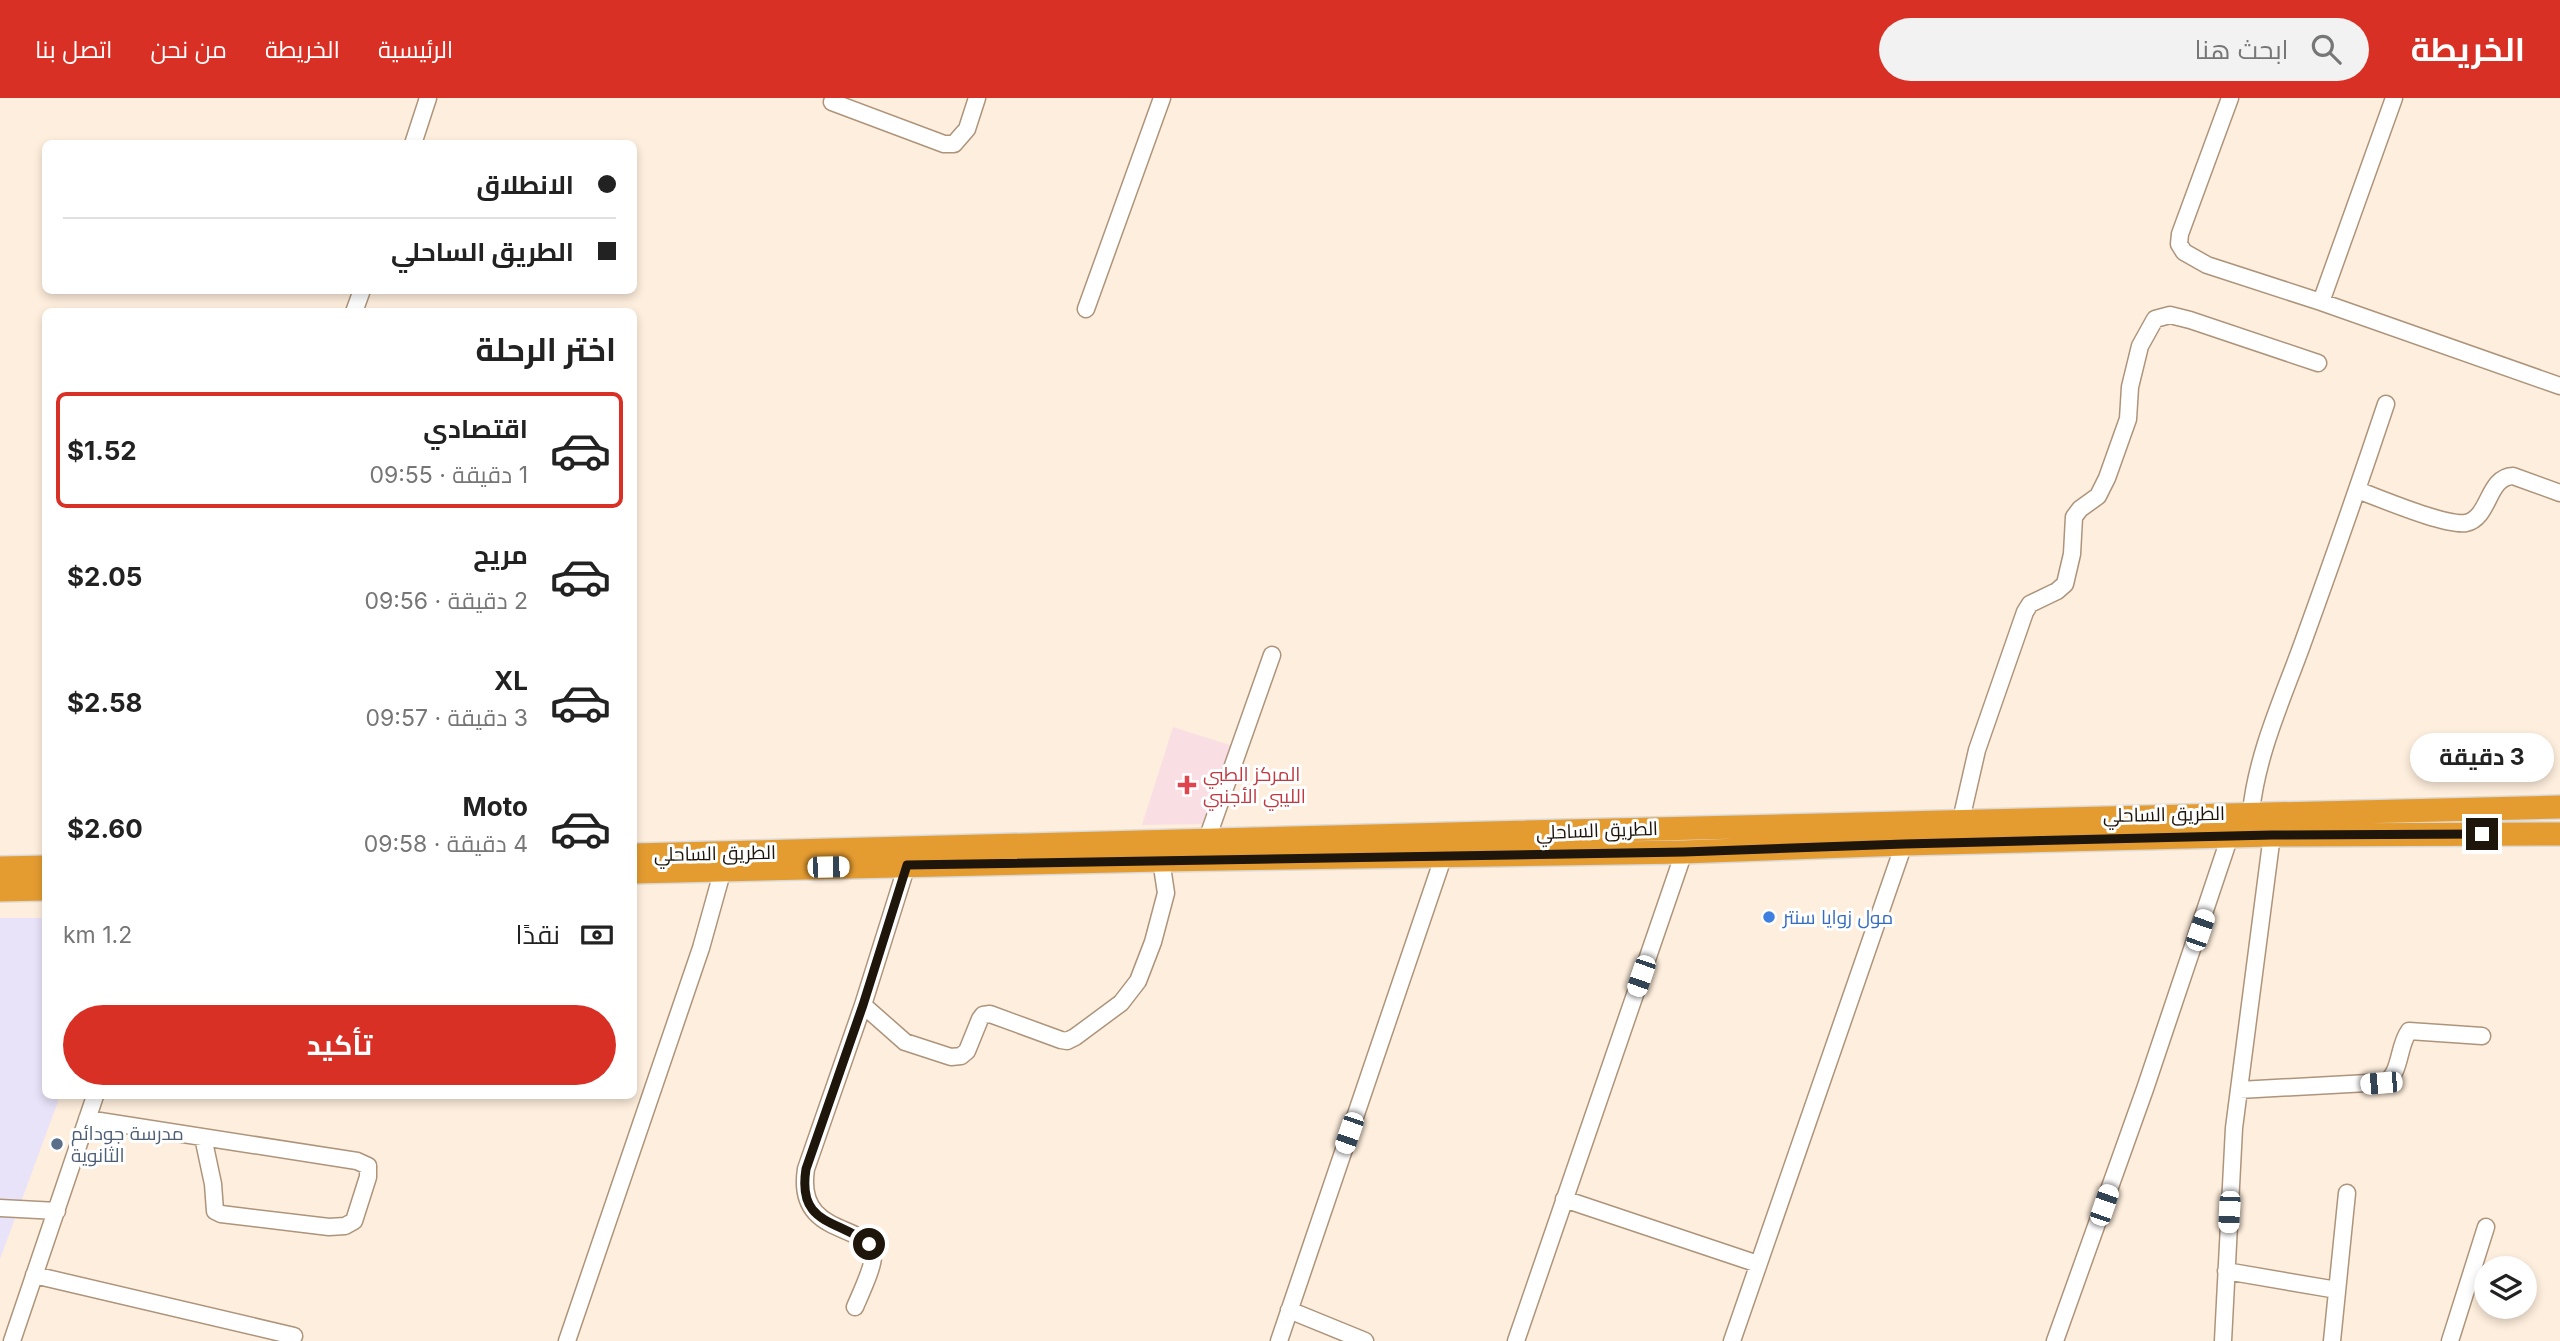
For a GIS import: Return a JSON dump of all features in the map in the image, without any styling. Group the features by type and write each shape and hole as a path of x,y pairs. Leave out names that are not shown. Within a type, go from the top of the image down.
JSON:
{"highway":[{"name":"الطريق الساحلي","path":"637,855 1206,842 2251,812 2560,807"},
{"name":"الطريق الساحلي","path":"637,872 1684,852 2272,835 2560,834"},
{"path":"0,869 42,867"},
{"path":"0,890 42,889"}],"street":[{"path":"414,140 428,98"},
{"path":"832,102 944,144 954,144 967,129 977,98"},
{"path":"1086,309 1162,98"},
{"path":"2230,98 2180,233 2179,244 2184,252 2207,265 2560,386"},
{"path":"2321,302 2394,98"},
{"path":"1961,820 1977,750 2025,612 2030,604 2057,591 2065,584 2072,554 2074,517 2098,496 2107,478 2128,419 2130,387 2140,346 2155,319 2170,315 2190,320 2318,363"},
{"path":"2251,812 2253,791 2265,744 2386,404"},
{"path":"2357,490 2440,519 2465,523 2474,520 2497,483 2506,476 2513,476 2560,494"},
{"path":"1206,842 1272,655"},
{"path":"2223,1341 2231,1156 2272,835"},
{"path":"2055,1341 2146,1089 2230,836"},
{"path":"1732,1341 1904,844"},
{"path":"1516,1341 1684,852"},
{"path":"1279,1341 1444,855"},
{"path":"863,1005 905,1042 951,1058 961,1056 967,1051 983,1015 990,1014 1067,1041 1121,1003 1138,981 1153,942 1166,893 1161,860"},
{"path":"855,1307 873,1256 869,1244 829,1225 814,1212 803,1187 806,1169 863,1005 907,865"},
{"path":"567,1341 701,948 723,870"},
{"path":"2239,1090 2385,1082 2393,1075 2409,1031 2482,1036"},
{"path":"12,1341 94,1099"},
{"path":"87,1119 358,1161 368,1166 368,1177 355,1221 345,1226 328,1227 220,1214 215,1211 213,1184 203,1137"},
{"path":"2332,1341 2347,1193"},
{"path":"1564,1199 1758,1264"},
{"path":"0,1208 57,1211"},
{"path":"2450,1341 2486,1227"},
{"path":"2226,1271 2337,1290"},
{"path":"34,1275 294,1336"},
{"path":"1289,1310 1365,1341"}],"shaded area":[{"name":"المركز الطبي الليبي الأجنبي","path":"1173,727 1233,746 1208,824 1142,825"},
{"path":"0,918 42,918 42,1099 59,1099 0,1259"}],"place":[{"name":"المركز الطبي الليبي الأجنبي","path":"1187,785"},
{"name":"مول زوايا سنتر","path":"1769,917"},
{"name":"مدرسة جودائم الثانوية","path":"57,1144"}],"route":[{"path":"869,1244 829,1225 814,1212 803,1187 806,1169 863,1005 907,865 1684,852 2272,835 2482,834"}]}
